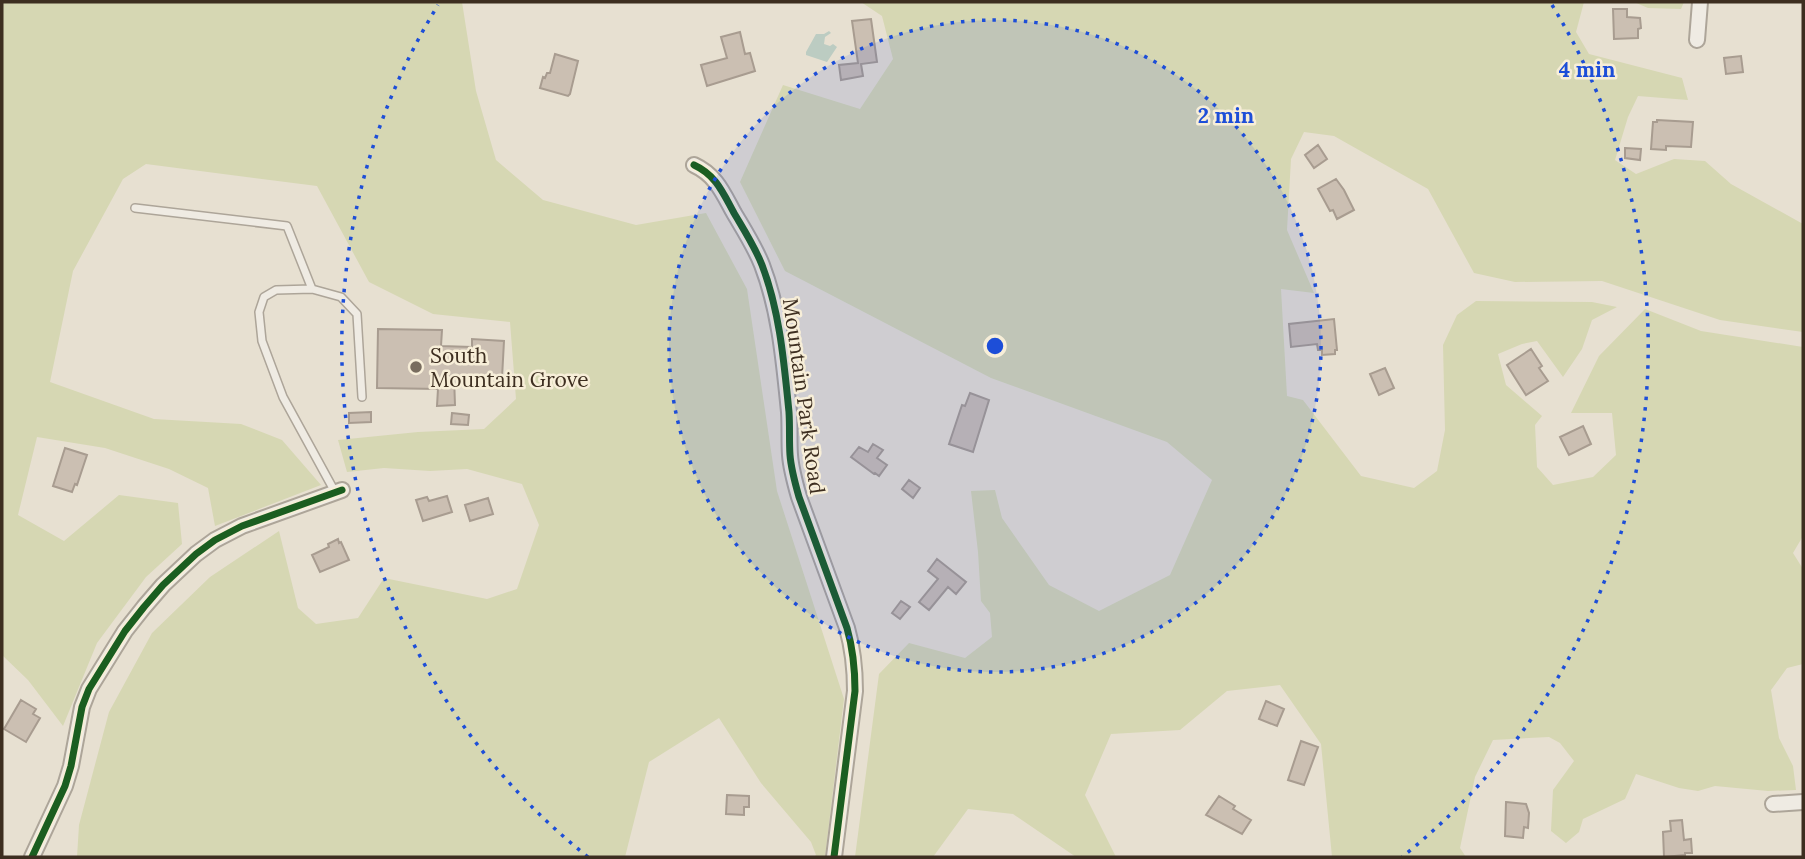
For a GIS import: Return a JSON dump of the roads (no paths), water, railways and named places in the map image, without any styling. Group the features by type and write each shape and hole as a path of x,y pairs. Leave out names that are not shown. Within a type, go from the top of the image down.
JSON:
{"street":[{"path":"1697,40 1700,2"},
{"name":"Mountain Park Road","path":"694,165 707,171 719,186 763,266 778,321 790,420 790,455 796,487 852,645 855,691 834,857"},
{"path":"32,857 65,786 77,726 89,689 125,631 144,607 163,585 215,540 242,526 338,491"},
{"path":"1773,804 1803,802"}],"lane":[{"path":"135,208 287,226 312,289"},
{"path":"338,491 283,397 262,341 259,312 264,297 276,290 312,289 341,297 357,314 362,397"}],"place":[{"name":"South Mountain Grove","path":"416,367"}]}
